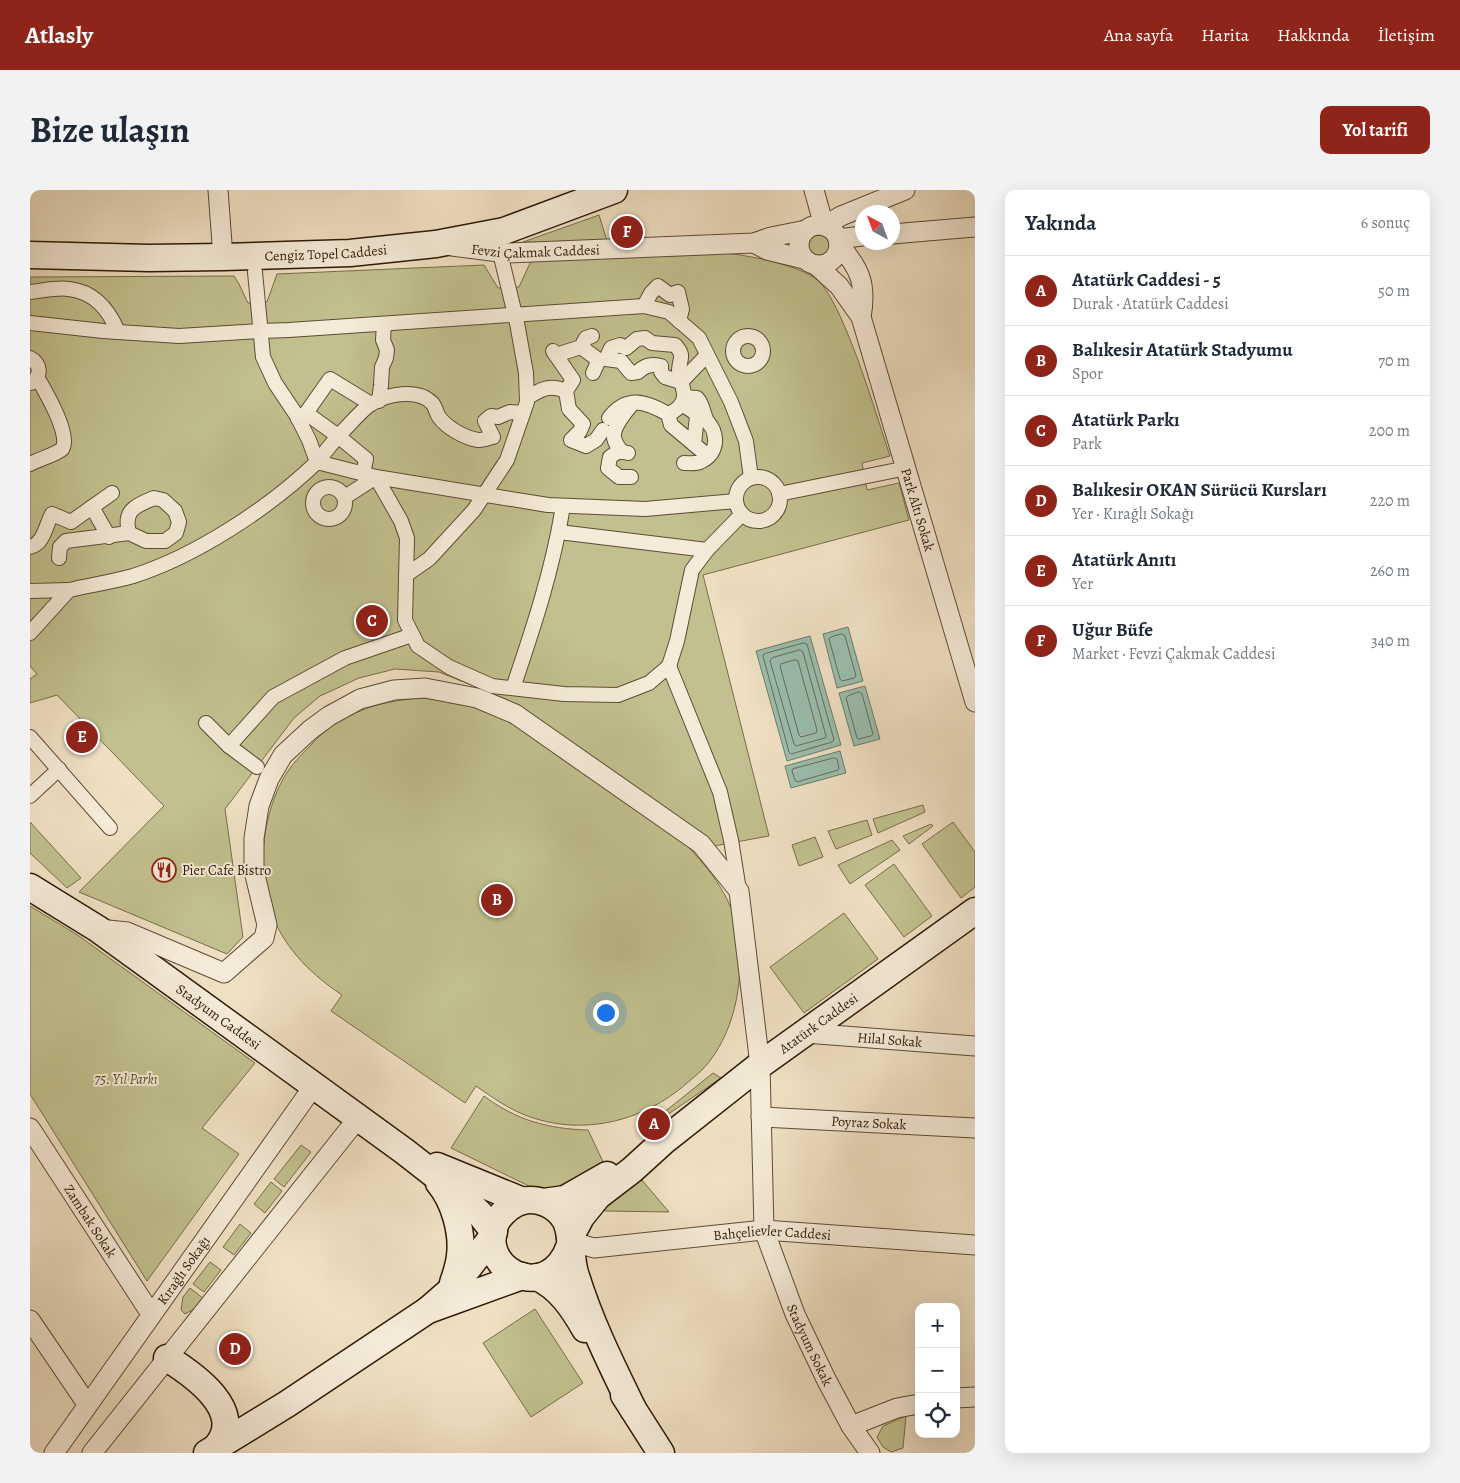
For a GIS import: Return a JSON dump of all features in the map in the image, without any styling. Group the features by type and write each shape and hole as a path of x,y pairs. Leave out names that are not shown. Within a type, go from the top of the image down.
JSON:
{"main road":[{"name":"Cengiz Topel Caddesi","path":"30,255 149,258 224,257 350,253 436,244 504,231 614,190"},
{"name":"Stadyum Caddesi","path":"30,887 98,929 313,1087 404,1151"},
{"name":"Atatürk Caddesi","path":"665,1140 760,1065 975,911"},
{"path":"661,1453 572,1306 549,1283 505,1268 498,1259 494,1248 493,1234 501,1214 511,1206 533,1202 565,1200 641,1152 665,1140"},
{"path":"428,1310 530,1277 548,1274 558,1267 566,1257 570,1242 581,1217 598,1196 632,1170 665,1140"},
{"path":"404,1151 463,1197 480,1214 493,1234"},
{"path":"404,1151 558,1210 566,1221 574,1272 597,1335 633,1409"},
{"path":"434,1176 446,1191 458,1224 459,1267 451,1290"},
{"path":"212,1450 287,1404 428,1310 451,1290 493,1234"},
{"path":"167,1358 196,1377 223,1412 226,1433 212,1450"}],"street":[{"path":"218,190 224,257"},
{"path":"754,243 767,250 810,262 823,265 830,263 838,252 827,235 814,190"},
{"path":"861,317 839,286 810,262 798,246 799,240 827,235 841,216 905,190"},
{"path":"900,233 975,227"},
{"path":"827,235 855,265 862,279 864,291 861,317"},
{"path":"754,243 771,237 855,236"},
{"name":"Fevzi Çakmak Caddesi","path":"436,244 507,253 754,243"},
{"path":"406,576 429,559 474,510 508,460 523,413 527,398 526,373 502,261"},
{"path":"255,272 259,331 263,357 275,383 302,416 338,436 366,459 369,476 401,520 407,538 405,620 418,646 449,667 492,686 564,694 618,695 650,683 669,666 677,641 692,570 739,507 740,487 751,478 765,478 776,487 780,501 778,508 768,518 754,520 739,507 645,509 548,506 369,476 317,462"},
{"path":"644,306 651,293 658,286 670,295 678,292 682,310 679,321"},
{"path":"30,292 68,288 85,293 100,302 111,316 118,332"},
{"path":"30,326 179,336 644,306 669,312 699,338 731,402 746,441 751,478"},
{"name":"Park Altı Sokak","path":"861,317 975,702"},
{"path":"375,402 382,385 382,367 387,350 383,340 384,324"},
{"path":"592,336 586,338 580,347 554,353 572,380 566,391 569,409 583,424 580,431 571,440 586,446 596,440 615,410 624,401 647,403 668,414 671,425 708,456"},
{"path":"668,414 683,400 685,393 679,371 682,359 681,351 675,345 652,343 645,338 637,340 626,348 620,345 612,348 606,359 621,361 630,373 638,372 644,367 660,366 661,372 665,376 681,382"},
{"path":"626,366 630,361 632,348 630,344"},
{"path":"580,347 596,358 597,364 593,373"},
{"path":"681,382 710,360 734,355"},
{"path":"30,358 38,365 39,373 34,380 59,420 64,444 61,450 30,464"},
{"path":"302,416 330,379 375,402"},
{"path":"527,398 540,389 549,387 558,387 566,391"},
{"path":"30,591 69,590 132,576 162,566 214,538 262,507 301,476 317,462 338,436 375,402 388,396 410,394 425,398 433,404 439,418 454,430 466,437 480,440 493,437 485,421 491,416 510,412 523,413"},
{"path":"683,400 697,398 703,405 705,417 716,439 715,447 699,463 684,463"},
{"path":"683,400 697,416 694,444"},
{"path":"624,401 623,416 614,434 616,443 625,452 619,451 610,457 608,468 619,477 631,477"},
{"path":"302,416 317,462"},
{"path":"779,494 897,470"},
{"path":"301,476 317,492"},
{"path":"344,497 369,476"},
{"path":"326,487 332,487 337,489 344,497 345,509 338,518 327,520 318,516 313,502 317,492 326,487"},
{"path":"30,547 34,546 41,539 52,514 71,522 112,493"},
{"path":"513,688 531,634 559,532 563,506"},
{"path":"92,507 109,536"},
{"path":"559,532 707,550"},
{"path":"59,558 60,547 66,541 129,533"},
{"path":"30,633 69,590"},
{"path":"229,746 273,697 345,658 412,635"},
{"path":"669,666 720,792 731,840 739,891"},
{"path":"98,929 127,932 224,973 264,938 267,925 254,871 254,838 259,806 269,779 283,755 310,730 329,716 360,699 394,690 425,688 477,698 515,714 701,844 739,891"},
{"path":"206,723 229,746 257,768"},
{"path":"30,737 110,828"},
{"path":"30,796 58,769"},
{"name":"Stadyum Sokak","path":"739,891 760,1065 764,1230 795,1314 851,1426 870,1453"},
{"name":"Hilal Sokak","path":"805,1033 975,1046"},
{"name":"Kırağlı Sokağı","path":"54,1453 313,1087"},
{"path":"92,1453 358,1118"},
{"name":"Poyraz Sokak","path":"761,1118 975,1128"},
{"name":"Zambak Sokak","path":"30,1128 151,1314"},
{"name":"Bahçelievler Caddesi","path":"570,1242 594,1248 764,1230 975,1244"},
{"path":"30,1320 87,1404"},
{"path":"960,1398 975,1397"},
{"path":"851,1426 897,1408 915,1405"}],"green space":[{"path":"599,215 608,244 523,242"},
{"path":"819,235 829,242 830,246 823,256 819,257 809,250 808,246 815,236"},
{"path":"721,252 757,258 795,268 815,278 825,289 836,308 858,361 890,456 862,463 867,490 899,483 909,520 703,575 769,836 714,846 508,700 439,672 395,669 359,678 320,696 294,718 225,809 243,937 227,954 79,892 164,806 57,695 30,703 30,679 37,674 30,666 30,277 234,276 248,303 267,302 277,274 484,265 498,288 519,287 531,261"},
{"path":"421,698 463,704 502,717 681,840 700,859 724,893 735,919 740,949 739,983 732,1017 719,1048 704,1068 670,1096 651,1108 610,1122 568,1125 546,1122 525,1115 506,1106 476,1086 465,1103 331,1011 342,995 309,969 283,937 274,919 268,899 264,879 263,858 269,817 283,779 300,756 327,730 341,720 372,706"},
{"path":"923,805 925,812 878,833 873,819"},
{"path":"867,820 872,835 836,849 828,831"},
{"path":"30,822 81,878 67,888 30,853"},
{"path":"953,822 975,852 975,887 961,898 922,844"},
{"path":"931,824 933,826 909,844 903,836"},
{"path":"815,837 823,857 799,866 792,845"},
{"path":"892,840 900,850 850,884 838,865"},
{"path":"894,864 932,916 904,937 865,885"},
{"name":"75. Yıl Parkı","path":"30,906 79,936 255,1063 202,1128 239,1154 147,1281 30,1094"},
{"path":"844,913 878,959 804,1013 770,967"},
{"path":"713,1073 721,1078 667,1115 662,1114"},
{"path":"484,1096 508,1111 533,1122 559,1128 588,1130 604,1164 557,1187 537,1190 451,1148"},
{"path":"301,1145 311,1152 284,1187 274,1179"},
{"path":"641,1179 669,1212 603,1210 604,1207"},
{"path":"271,1182 282,1191 265,1213 254,1204"},
{"path":"240,1224 251,1233 234,1255 223,1247"},
{"path":"210,1262 221,1270 204,1292 193,1284"},
{"path":"190,1288 204,1299 196,1308 185,1314 181,1310 183,1297"},
{"path":"535,1309 583,1383 531,1417 483,1343"},
{"path":"906,1416 903,1448 891,1452 883,1447 877,1437 883,1426"}],"water":[{"path":"848,627 863,681 837,688 823,634"},
{"path":"810,636 841,745 787,761 756,651"},
{"path":"865,686 880,739 854,746 839,693"},
{"path":"840,751 846,773 791,788 785,766"}],"place":[{"name":"Uğur Büfe","path":"627,232"},
{"name":"Atatürk Parkı","path":"372,621"},
{"name":"Atatürk Anıtı","path":"82,737"},
{"name":"Pier Cafe Bistro","path":"164,870"},
{"name":"Balıkesir Atatürk Stadyumu","path":"497,900"},
{"name":"Atatürk Caddesi - 5","path":"654,1124"},
{"name":"Balıkesir OKAN Sürücü Kursları","path":"235,1349"}]}
